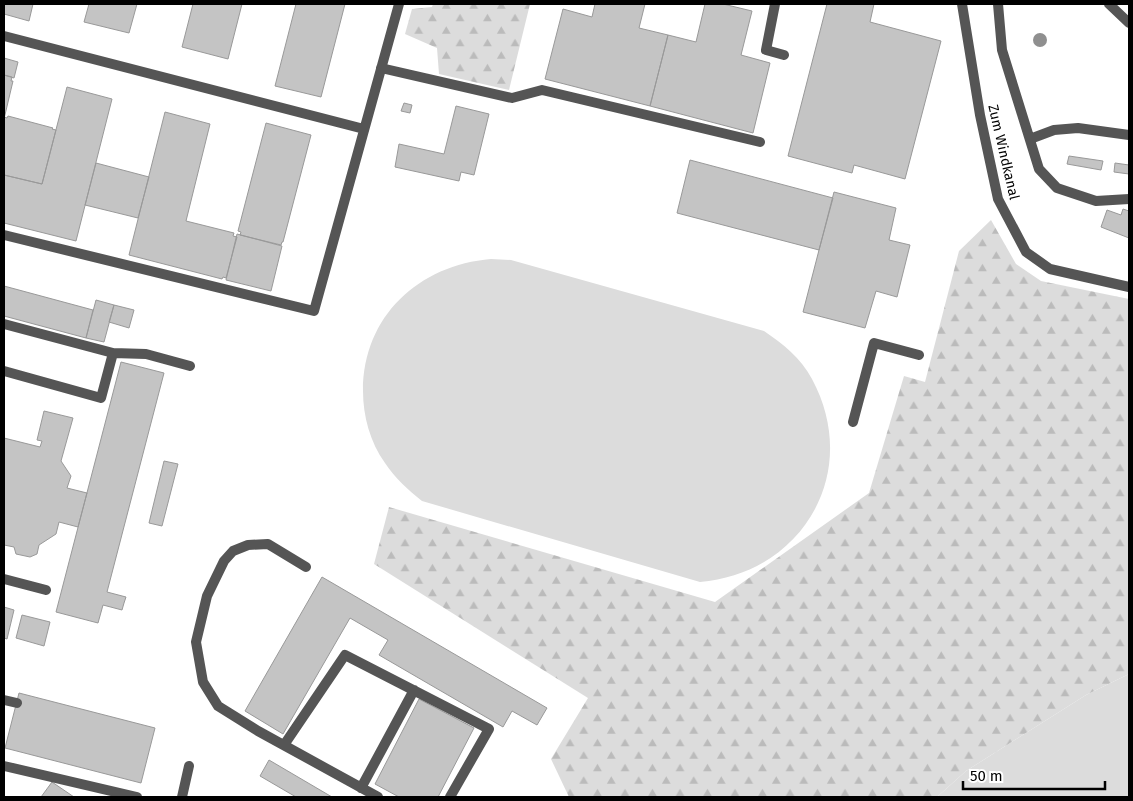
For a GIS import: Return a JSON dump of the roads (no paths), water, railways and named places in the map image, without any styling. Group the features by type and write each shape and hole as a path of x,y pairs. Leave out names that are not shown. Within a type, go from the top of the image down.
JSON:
{"street":[{"path":"4,235 314,312 399,4"},
{"path":"775,4 766,50 784,55"},
{"name":"Zum Windkanal","path":"962,4 980,115 998,199 1026,252 1050,269 1129,287"},
{"path":"998,4 1002,50 1039,169 1057,188 1096,201 1129,199"},
{"path":"1109,4 1129,23"},
{"path":"4,36 364,129"},
{"path":"381,68 512,98 542,90 760,142"},
{"path":"1030,139 1054,130 1078,128 1129,135"},
{"path":"4,324 113,353 146,354 190,366"},
{"path":"853,422 874,343 920,355"},
{"path":"4,371 102,398 113,353"},
{"path":"306,567 268,544 248,545 234,551 224,561 206,596 196,642 203,682 218,706 378,797"},
{"path":"4,579 46,590"},
{"path":"284,745 345,655 488,729 450,797"},
{"path":"361,788 414,690"},
{"path":"4,700 17,703"},
{"path":"4,766 137,797"},
{"path":"182,797 189,766"}]}
